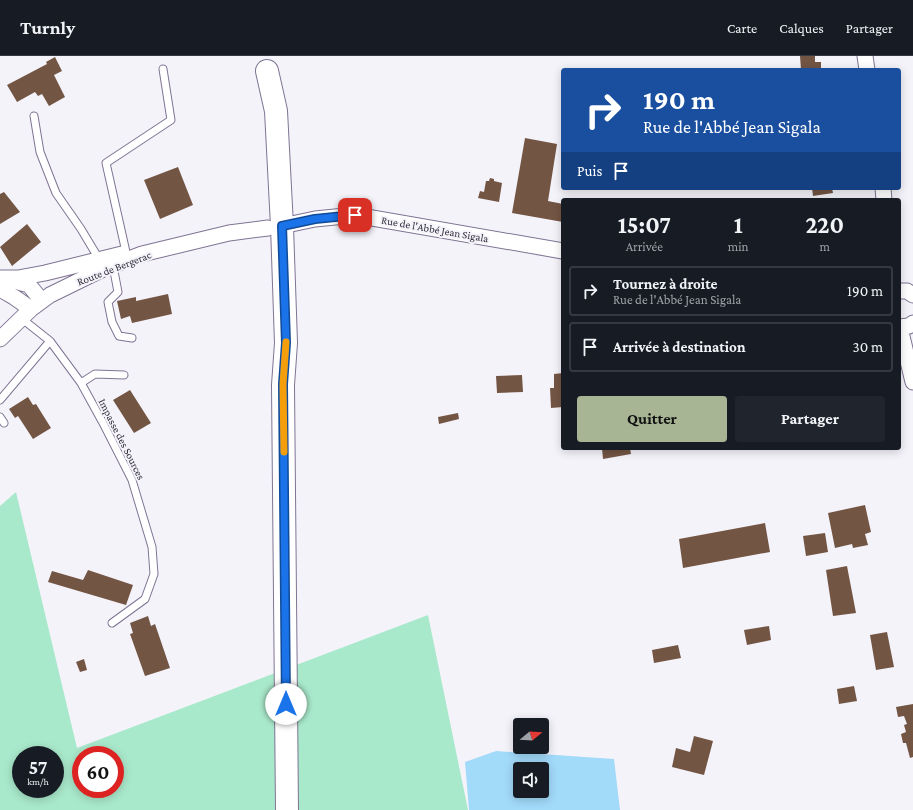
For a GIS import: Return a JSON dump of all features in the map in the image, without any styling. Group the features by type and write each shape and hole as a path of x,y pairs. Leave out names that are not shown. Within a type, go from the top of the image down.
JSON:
{"main road":[{"path":"267,64 263,113 275,227 273,345 283,384 287,810"}],"street":[{"path":"866,56 867,68"},
{"name":"Rue de l'Abbé Jean Sigala","path":"275,227 315,219 355,215 561,251"},
{"name":"Route de Bergerac","path":"0,339 31,309 50,295 103,269 142,254 229,233 275,227"},
{"path":"31,309 14,297 1,282 45,273 126,252 142,254"},
{"path":"901,290 907,291 913,295"},
{"path":"904,326 913,382"}],"lane":[{"path":"126,252 106,162 172,120 164,69"},
{"path":"34,116 40,152 56,193 81,229 99,259"},
{"path":"113,266 118,292 108,302 112,322 119,336 132,338"},
{"name":"Impasse des Sources","path":"31,309 50,341 81,383 132,480 152,547 154,574 145,599 112,623"},
{"path":"0,400 50,341"},
{"path":"81,383 95,374 124,375"}],"green space":[{"path":"16,492 77,746 72,746 72,798 124,798 124,746 82,746 428,615 468,810 0,810 0,506"}],"water":[{"path":"496,751 513,752 513,754 540,754 614,759 620,810 469,810 465,762"}],"building":[{"path":"800,56 815,56 815,62 821,62 821,68 801,68"},
{"path":"55,57 62,71 54,75 65,97 49,106 42,94 38,96 35,92 17,102 7,85 47,64 46,62"},
{"path":"525,138 557,144 548,201 561,204 561,222 512,213"},
{"path":"178,167 193,205 160,219 144,180"},
{"path":"490,178 494,179 494,181 502,183 499,202 478,198 480,191 484,192 486,181 489,181"},
{"path":"812,190 832,190 833,193 813,196"},
{"path":"4,192 20,212 0,224 0,194"},
{"path":"27,224 41,242 12,266 0,247"},
{"path":"168,294 172,314 132,323 130,316 121,319 117,301 136,297 136,301"},
{"path":"561,373 561,407 551,408 550,388 554,388 554,374"},
{"path":"522,375 523,392 497,393 496,376"},
{"path":"130,390 151,423 134,433 113,400"},
{"path":"28,397 33,405 36,404 51,428 33,439 18,416 15,418 9,409"},
{"path":"458,413 459,419 439,424 438,417"},
{"path":"602,450 630,450 631,454 603,459"},
{"path":"865,505 871,532 865,534 868,545 853,548 852,544 835,548 828,513"},
{"path":"765,523 770,552 683,568 679,539"},
{"path":"825,533 828,552 806,556 803,536"},
{"path":"847,566 856,613 833,616 826,570"},
{"path":"88,570 133,585 126,605 48,582 52,571 83,580"},
{"path":"148,616 151,626 155,624 170,668 145,676 130,634 133,633 130,623"},
{"path":"769,626 771,640 747,645 744,630"},
{"path":"887,632 894,667 876,670 870,635"},
{"path":"678,645 681,658 654,663 652,650"},
{"path":"84,659 87,670 80,672 76,662"},
{"path":"854,686 857,701 839,704 837,689"},
{"path":"913,704 913,757 910,758 906,743 903,743 901,734 906,732 904,725 907,724 904,716 898,717 896,707"},
{"path":"694,736 713,741 704,775 672,767 676,748 690,752"}],"slow traffic":[{"path":"284,452 283,384 286,342"}],"route":[{"path":"286,704 283,384 286,343 282,226 315,219 355,215"}]}
